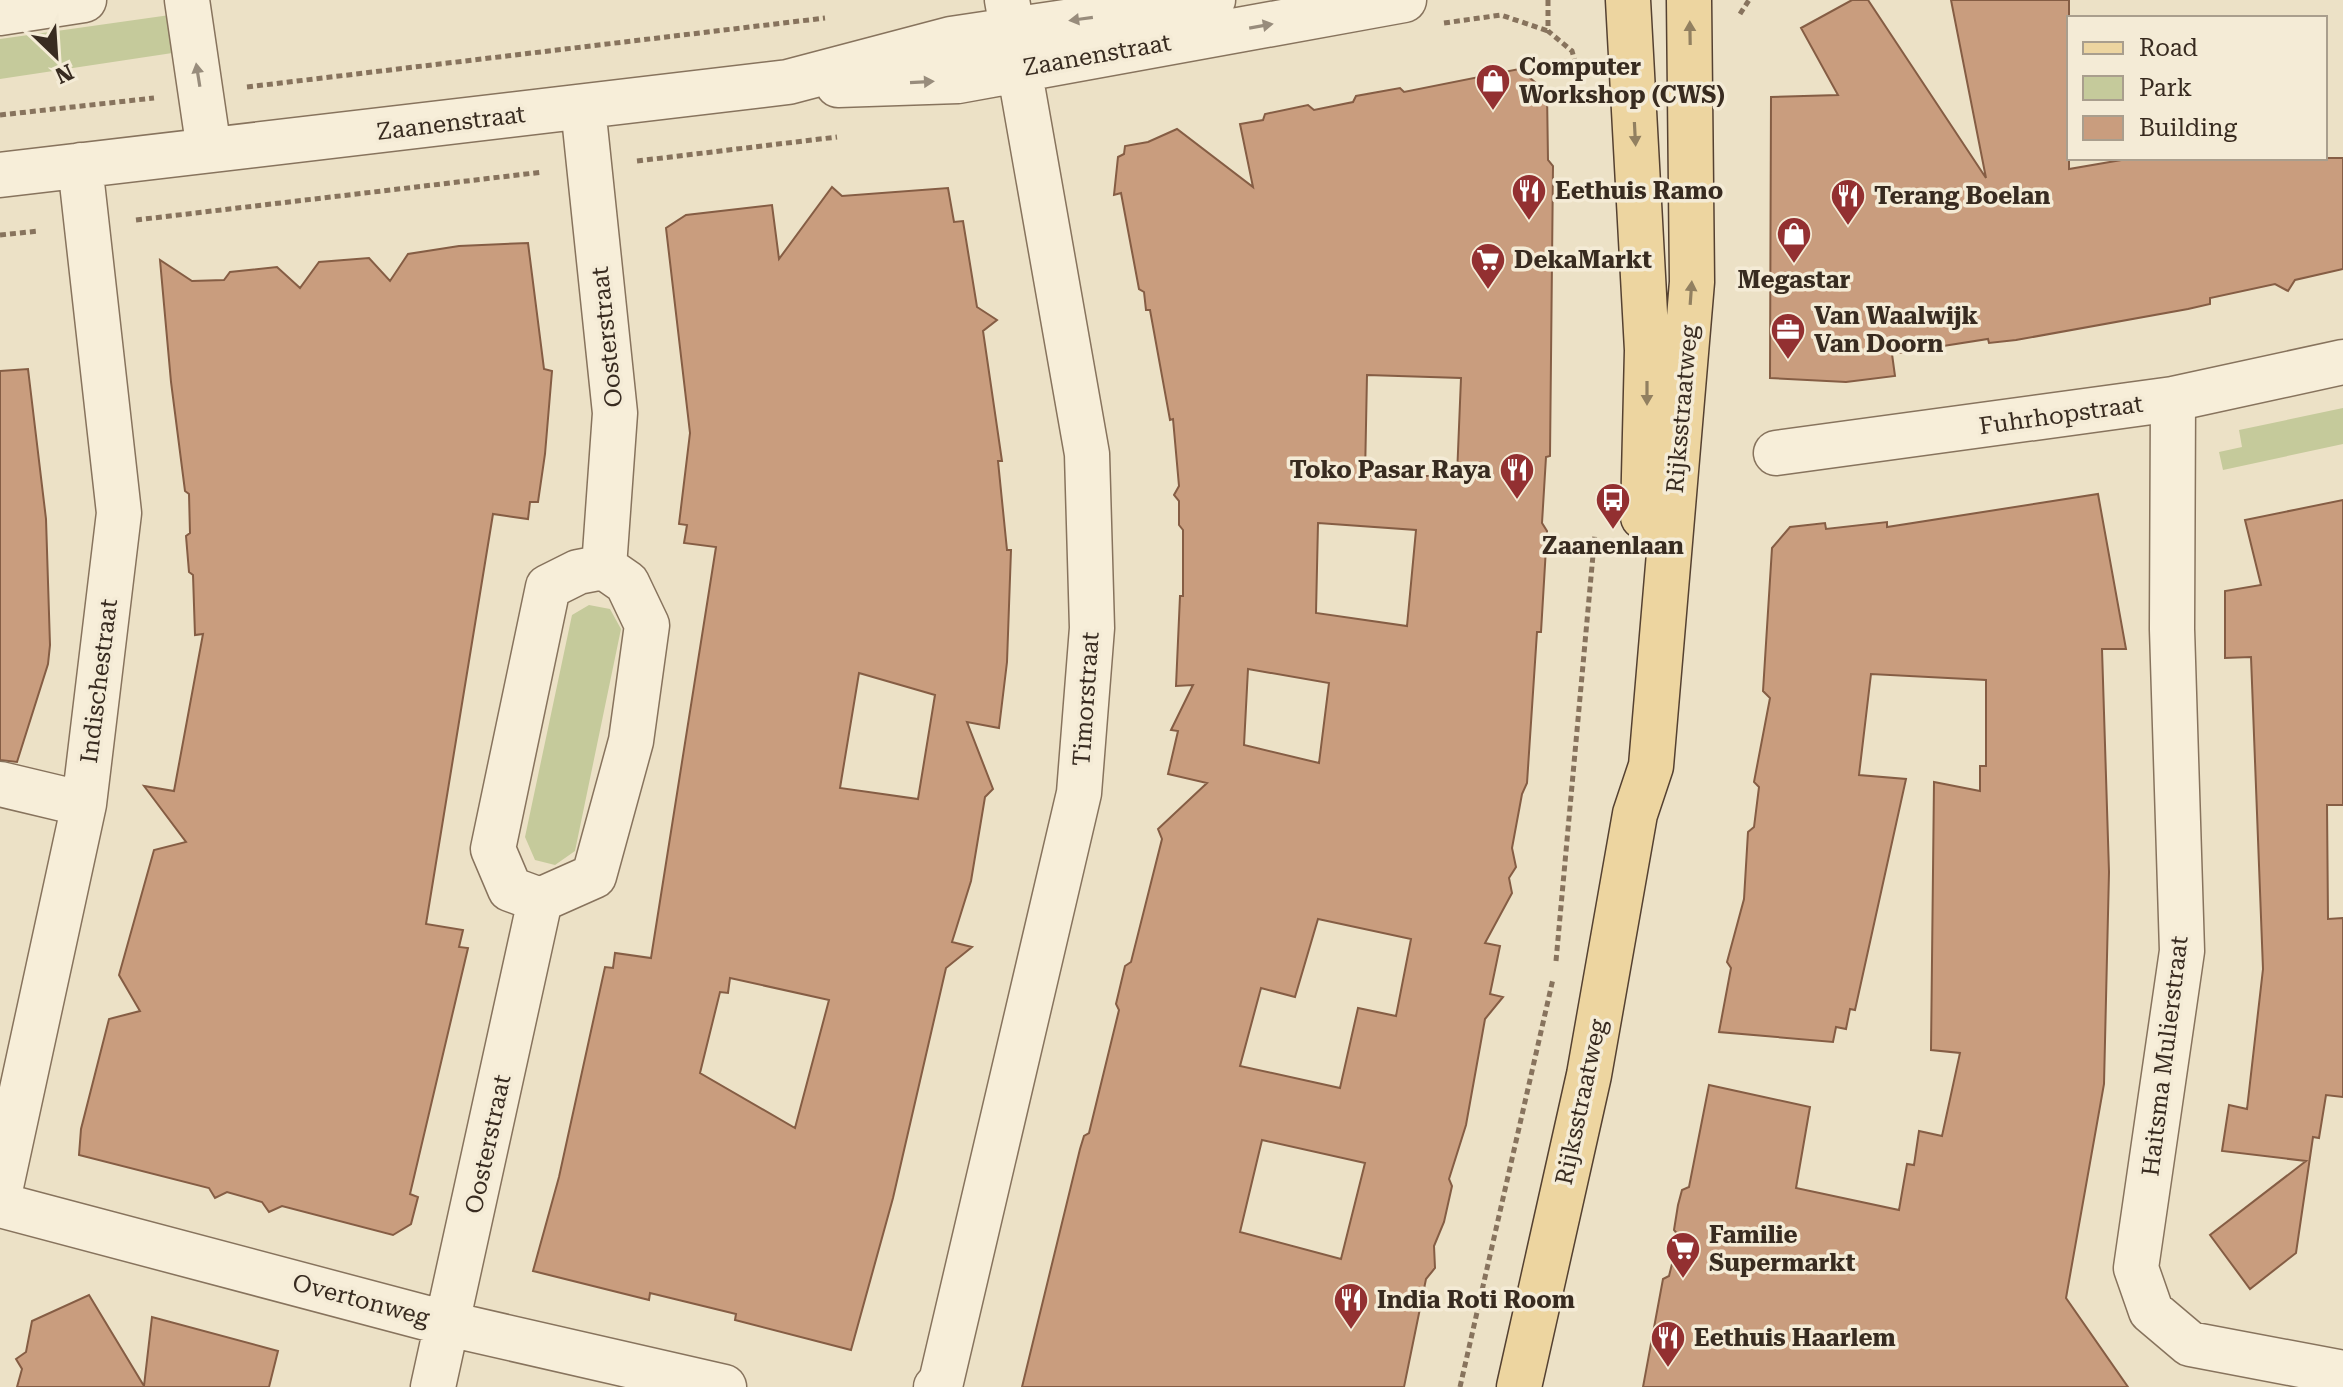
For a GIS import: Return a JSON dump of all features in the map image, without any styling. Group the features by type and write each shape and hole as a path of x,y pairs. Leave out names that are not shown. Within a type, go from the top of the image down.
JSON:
{"main road":[{"name":"Rijksstraatweg","path":"1628,0 1647,350 1647,458 1628,764 1635,814"},
{"name":"Rijksstraatweg","path":"1519,1387 1589,1075 1635,814 1651,766 1692,282 1689,0"}],"street":[{"path":"0,13 84,0"},
{"path":"187,0 209,150"},
{"name":"Zaanenstraat","path":"0,175 788,82 854,86 958,81 1013,33 1208,26 1404,0"},
{"name":"Timorstraat","path":"936,1387 941,1382 1079,793 1092,628 1087,454 1013,33"},
{"name":"Oosterstraat","path":"583,107 615,413 604,567"},
{"name":"Indischestraat","path":"0,1191 84,804 119,513 80,165"},
{"name":"Fuhrhopstraat","path":"1776,453 2173,399 2343,362"},
{"name":"Haitsma Mulierstraat","path":"2173,399 2172,629 2182,951 2136,1268 2151,1311 2190,1344 2343,1373"},
{"path":"604,567 627,583 647,625 631,741 594,876 540,900 510,889 493,849 548,587 578,572 604,567"},
{"path":"0,784 84,804"},
{"name":"Oosterstraat","path":"433,1387 540,900"},
{"name":"Overtonweg","path":"0,1205 449,1324 724,1387"}],"path":[{"path":"1548,0 1548,31 1572,51 1584,93"},
{"path":"0,115 828,18"},
{"path":"1460,1387 1555,967 1596,518"}],"green space":[{"path":"177,14 179,52 0,79 0,39"},
{"path":"2343,408 2343,444 2223,470 2219,452 2242,447 2239,430"},
{"path":"589,605 610,609 621,629 575,851 555,865 535,860 525,837 572,615"}],"building":[{"path":"1852,0 1868,0 1986,178 1951,0 2069,0 2069,169 2121,160 2343,158 2343,269 2295,280 2288,291 2275,284 2210,298 2210,304 2188,309 2016,340 1989,343 1988,339 1892,354 1895,376 1846,382 1770,378 1771,97 1838,95 1801,28"},
{"path":"1519,69 1547,92 1548,160 1553,166 1550,456 1546,457 1542,523 1547,531 1541,632 1537,632 1527,783 1512,848 1516,867 1509,878 1512,893 1485,943 1500,946 1490,994 1503,997 1485,1019 1466,1125 1449,1179 1452,1186 1444,1222 1434,1246 1435,1268 1426,1279 1404,1387 1022,1387 1080,1149 1084,1136 1089,1133 1119,1010 1116,1004 1125,966 1131,962 1162,839 1158,829 1207,783 1168,774 1178,731 1171,730 1193,685 1176,686 1180,596 1183,596 1183,530 1179,525 1179,501 1174,495 1179,486 1173,419 1170,420 1150,310 1146,310 1144,292 1139,289 1121,193 1114,195 1118,157 1124,154 1125,146 1148,142 1177,129 1253,187 1240,124 1263,120 1265,114 1308,105 1314,110 1353,102 1356,96 1400,88 1404,92","holes":["1367,375 1461,378 1457,476 1365,476","1318,523 1416,530 1407,626 1316,613","1248,669 1329,683 1319,763 1244,745","1318,919 1411,939 1396,1016 1358,1008 1340,1088 1240,1066 1261,988 1295,997","1262,1140 1365,1163 1341,1259 1240,1232"]},
{"path":"832,187 842,196 948,188 954,222 963,221 977,307 997,320 983,331 1002,461 998,461 1007,550 1011,550 1007,662 999,728 967,722 993,789 985,797 971,881 952,942 972,947 946,968 893,1198 851,1350 735,1320 736,1314 650,1293 649,1300 533,1271 559,1177 605,967 613,968 615,953 651,958 716,547 684,543 687,525 679,524 690,433 666,228 686,215 772,205 779,259","holes":["859,673 935,695 918,799 840,788","730,978 829,1000 795,1128 700,1073 720,992 728,993"]},
{"path":"528,243 544,369 552,371 545,454 538,502 530,502 528,519 493,514 426,924 463,930 459,947 468,948 410,1194 418,1197 411,1224 393,1235 282,1206 269,1212 262,1202 227,1192 215,1198 209,1188 79,1155 81,1129 109,1019 140,1011 119,975 154,850 186,842 144,786 174,791 203,634 195,635 193,575 189,572 186,536 190,533 189,494 185,491 171,382 160,260 192,281 224,280 230,272 277,267 300,288 319,262 369,258 390,281 408,254 459,246"},
{"path":"28,369 46,519 50,645 48,664 17,762 0,760 0,371"},
{"path":"2098,494 2126,649 2102,649 2109,872 2104,1084 2066,1298 2128,1387 1643,1387 1663,1279 1669,1276 1679,1236 1674,1230 1678,1205 1682,1190 1689,1187 1709,1085 1810,1107 1796,1188 1899,1210 1907,1164 1914,1165 1919,1131 1942,1136 1960,1053 1931,1050 1934,782 1980,791 1980,766 1986,766 1986,680 1871,674 1859,775 1906,779 1855,1010 1850,1009 1846,1029 1836,1027 1833,1042 1719,1032 1731,968 1727,962 1744,899 1748,832 1754,827 1759,787 1754,782 1770,698 1763,691 1772,548 1790,527 1825,523 1826,529 1887,522 1887,527"},
{"path":"2343,500 2343,805 2327,805 2328,919 2343,918 2343,1097 2326,1095 2319,1138 2313,1137 2296,1253 2250,1289 2210,1235 2306,1161 2222,1151 2229,1105 2247,1109 2263,969 2251,657 2225,658 2225,591 2261,585 2245,520"},
{"path":"89,1295 144,1386 152,1317 278,1351 269,1387 17,1387 22,1369 16,1359 26,1352 32,1321"}],"place":[{"name":"Computer Workshop (CWS)","path":"1493,112"},
{"name":"Eethuis Ramo","path":"1529,222"},
{"name":"Terang Boelan","path":"1848,227"},
{"name":"Megastar","path":"1794,265"},
{"name":"DekaMarkt","path":"1488,291"},
{"name":"Van Waalwijk Van Doorn","path":"1788,361"},
{"name":"Toko Pasar Raya","path":"1517,501"},
{"name":"Zaanenlaan","path":"1613,531"},
{"name":"Familie Supermarkt","path":"1683,1280"},
{"name":"India Roti Room","path":"1351,1331"},
{"name":"Eethuis Haarlem","path":"1668,1369"}]}
